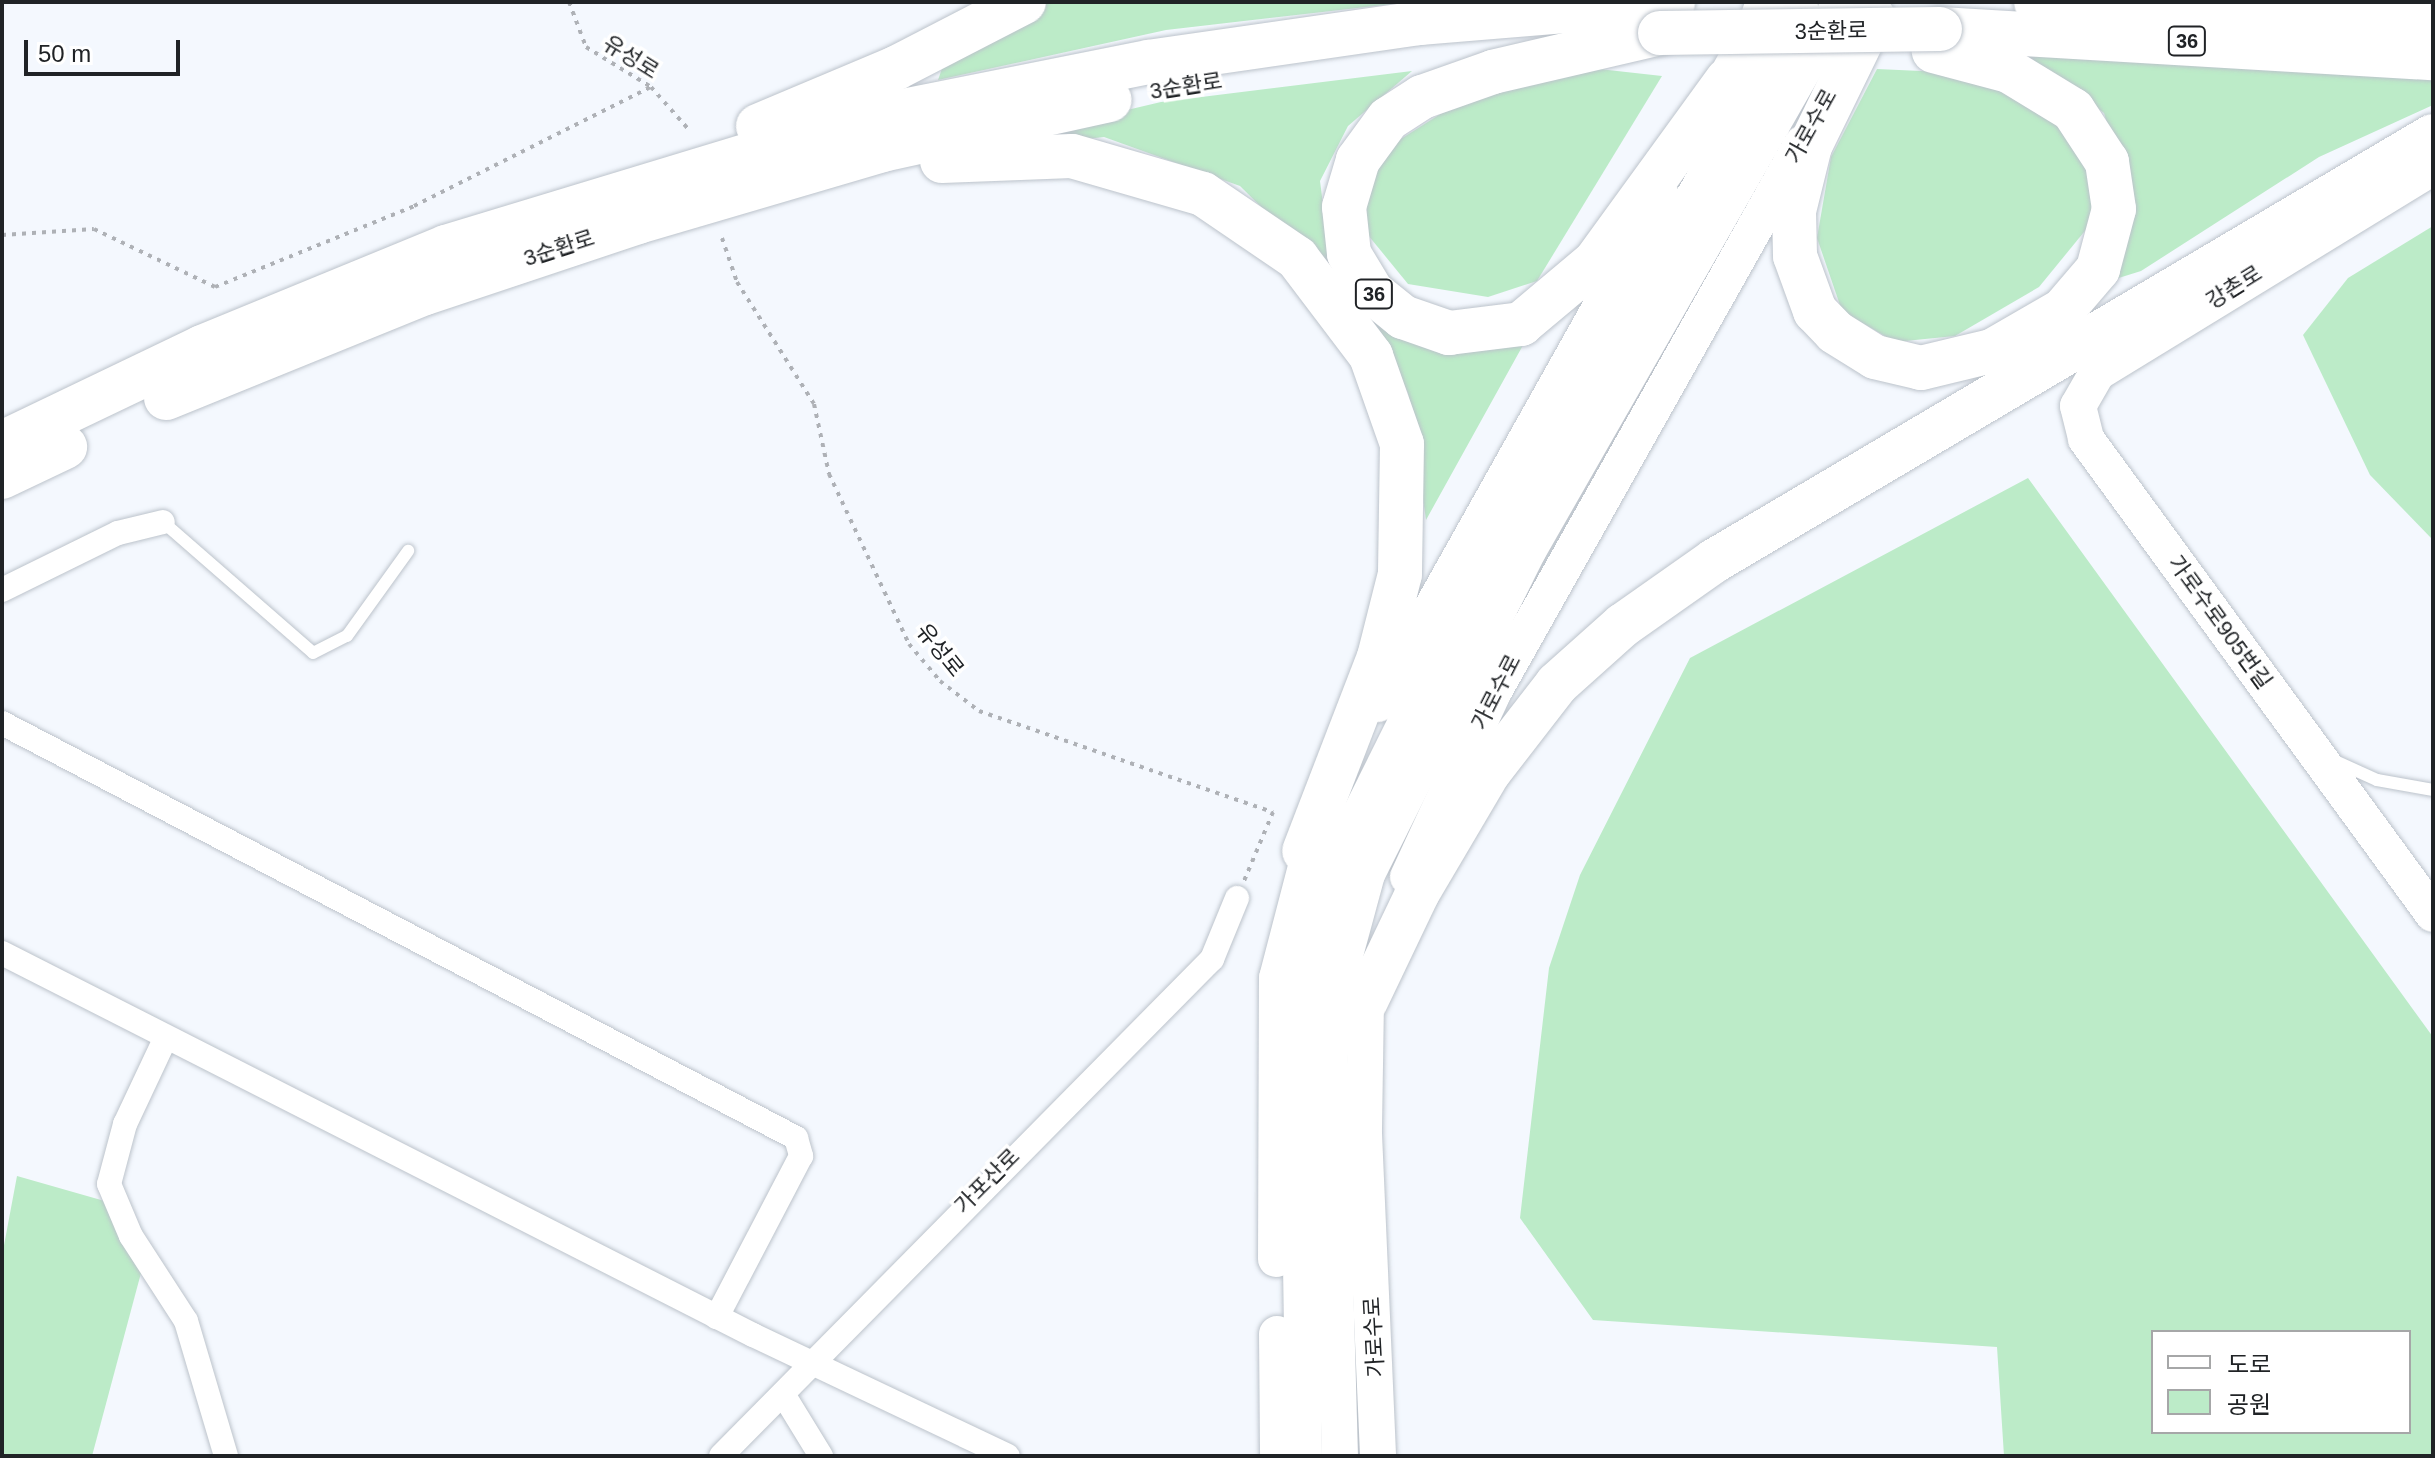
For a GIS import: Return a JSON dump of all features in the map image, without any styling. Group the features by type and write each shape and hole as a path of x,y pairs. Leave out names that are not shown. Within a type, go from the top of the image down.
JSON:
{"highway":[{"path":"544,216 896,68 1024,2"},
{"path":"2036,2 2433,25"},
{"path":"1815,9 1810,146 1794,211 1795,256 1815,311 1835,332 1875,357 1921,368 1992,351 2063,310 2098,269 2114,209 2107,162 2073,110 2009,71 1937,40"},
{"name":"3순환로","path":"2,443 328,292 544,216 878,116 1149,62 1420,23 1666,18 1815,9 1937,40"},
{"name":"3순환로","path":"2,477 217,374 638,222 882,150 1153,91 1423,50 1666,18"},
{"name":"36","path":"1666,18 1422,97 1388,119 1358,160 1344,207 1349,254 1372,292 1403,317 1449,333 1521,324 1595,262 1727,80"},
{"name":"36","path":"1937,40 2433,58"},
{"path":"1366,1001 1417,894 1489,772 1557,684 1623,625 1714,561 2433,136"},
{"path":"638,222 951,160 1072,156 1203,194 1297,258 1339,305 1382,380 1402,444 1405,502 1390,624 1304,851"}],"main road":[{"name":"36","path":"1727,80 1815,9"},
{"name":"가로수로","path":"1378,1456 1368,1211 1366,1001 1413,864 1815,9"},
{"name":"가로수로","path":"1340,1456 1330,1121 1335,992 1347,936 1412,774 1815,9"},
{"path":"1304,1456 1300,1273 1302,987 1341,853 1499,535 1815,9"},
{"path":"1279,1456 1274,1030 1287,916 1304,851 1387,685 1727,80"},
{"name":"강촌로","path":"2086,439 2078,406 2097,373 2433,167"},
{"name":"가로수로905번길","path":"2086,439 2433,914"},
{"path":"1366,1001 1330,1121 1368,1211"},
{"path":"1279,1456 1300,1273"}],"street":[{"path":"2,590 118,533 163,522"},
{"path":"2,723 796,1138 801,1156 717,1317"},
{"name":"가포산로","path":"721,1456 1212,959 1237,898"},
{"path":"2,953 717,1317 1008,1456"},
{"path":"166,1037 125,1124 109,1184 131,1236 186,1321 226,1456"},
{"path":"783,1394 821,1456"}],"lane":[{"path":"163,522 313,653 347,636 408,551"},
{"path":"2313,751 2377,780 2433,790"}],"path":[{"name":"유성로","path":"569,2 586,47 651,87 689,130"},
{"path":"2,235 94,229 215,287 414,206 651,87"},
{"name":"유성로","path":"722,238 737,282 814,404 829,474 909,644 940,681 979,711 1273,812 1237,898"}],"green space":[{"path":"1048,2 1410,2 1166,30 938,80 946,57"},
{"path":"2021,45 2433,70 2433,105 2319,157 2141,271 2109,281 2126,189 2104,113 2050,72 2014,57"},
{"path":"1572,66 1662,76 1537,281 1488,297 1408,284 1359,224 1368,178 1396,142 1472,94"},
{"path":"1877,69 1965,73 2066,126 2097,173 2093,221 2039,287 1955,336 1895,342 1842,311 1817,238 1831,157"},
{"path":"1412,71 1348,126 1320,181 1327,236 1355,287 1519,333 1522,347 1426,520 1408,393 1377,333 1335,280 1240,186 1104,137 1051,143 1059,126 1161,102"},
{"path":"2433,226 2433,540 2370,475 2303,335 2348,278"},
{"path":"2028,478 2433,1037 2433,1456 2004,1456 1997,1347 1593,1320 1520,1218 1549,968 1580,875 1690,658"},
{"path":"17,1176 108,1202 141,1273 92,1456 2,1456 2,1256"}]}
